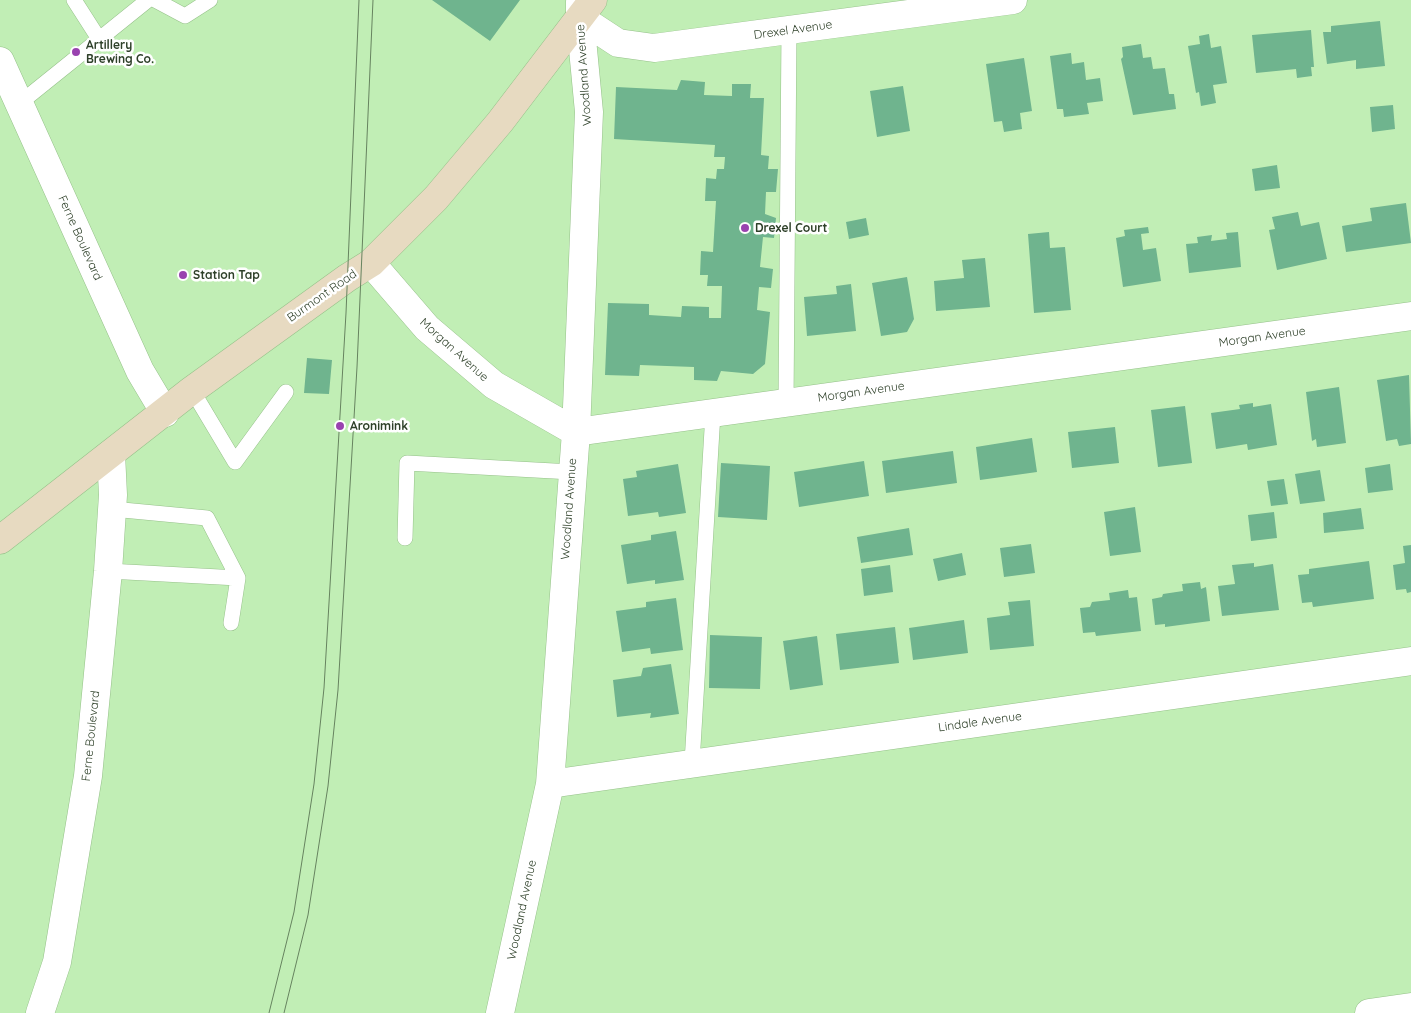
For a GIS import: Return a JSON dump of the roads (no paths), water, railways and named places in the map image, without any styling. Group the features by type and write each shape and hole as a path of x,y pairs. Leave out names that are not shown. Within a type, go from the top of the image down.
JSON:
{"street":[{"name":"Drexel Avenue","path":"584,6 618,43 654,48 789,31 874,9 1013,0"},
{"name":"Burmont Road","path":"0,540 165,413 192,390 346,278 371,263 436,198 500,122 584,6"},
{"name":"Woodland Avenue","path":"500,1013 550,784 576,432 589,112 584,6"},
{"name":"Ferne Boulevard","path":"0,60 140,370 165,413"},
{"name":"Morgan Avenue","path":"371,263 427,328 494,385 576,432 1411,316"},
{"name":"Ferne Boulevard","path":"40,1013 57,962 88,776 108,571 112,509 111,454"},
{"name":"Lindale Avenue","path":"550,784 1411,661"},
{"path":"1368,1013 1411,1007"}],"lane":[{"path":"74,0 100,39"},
{"path":"20,103 148,0"},
{"path":"154,0 185,16 210,0"},
{"path":"786,402 789,31"},
{"path":"192,390 235,462 286,392"},
{"path":"692,763 713,413"},
{"path":"405,538 406,463 572,472"},
{"path":"112,509 207,518 238,578 231,622"},
{"path":"108,571 238,578"}],"tram line":[{"path":"269,1013 294,912 314,784 324,688 346,313 359,0"},
{"path":"284,1013 308,915 328,786 338,690 357,367 373,0"}],"place":[{"name":"Artillery Brewing Co.","path":"76,52"},
{"name":"Drexel Court","path":"745,228"},
{"name":"Station Tap","path":"183,275"},
{"name":"Aronimink","path":"340,426"}]}
